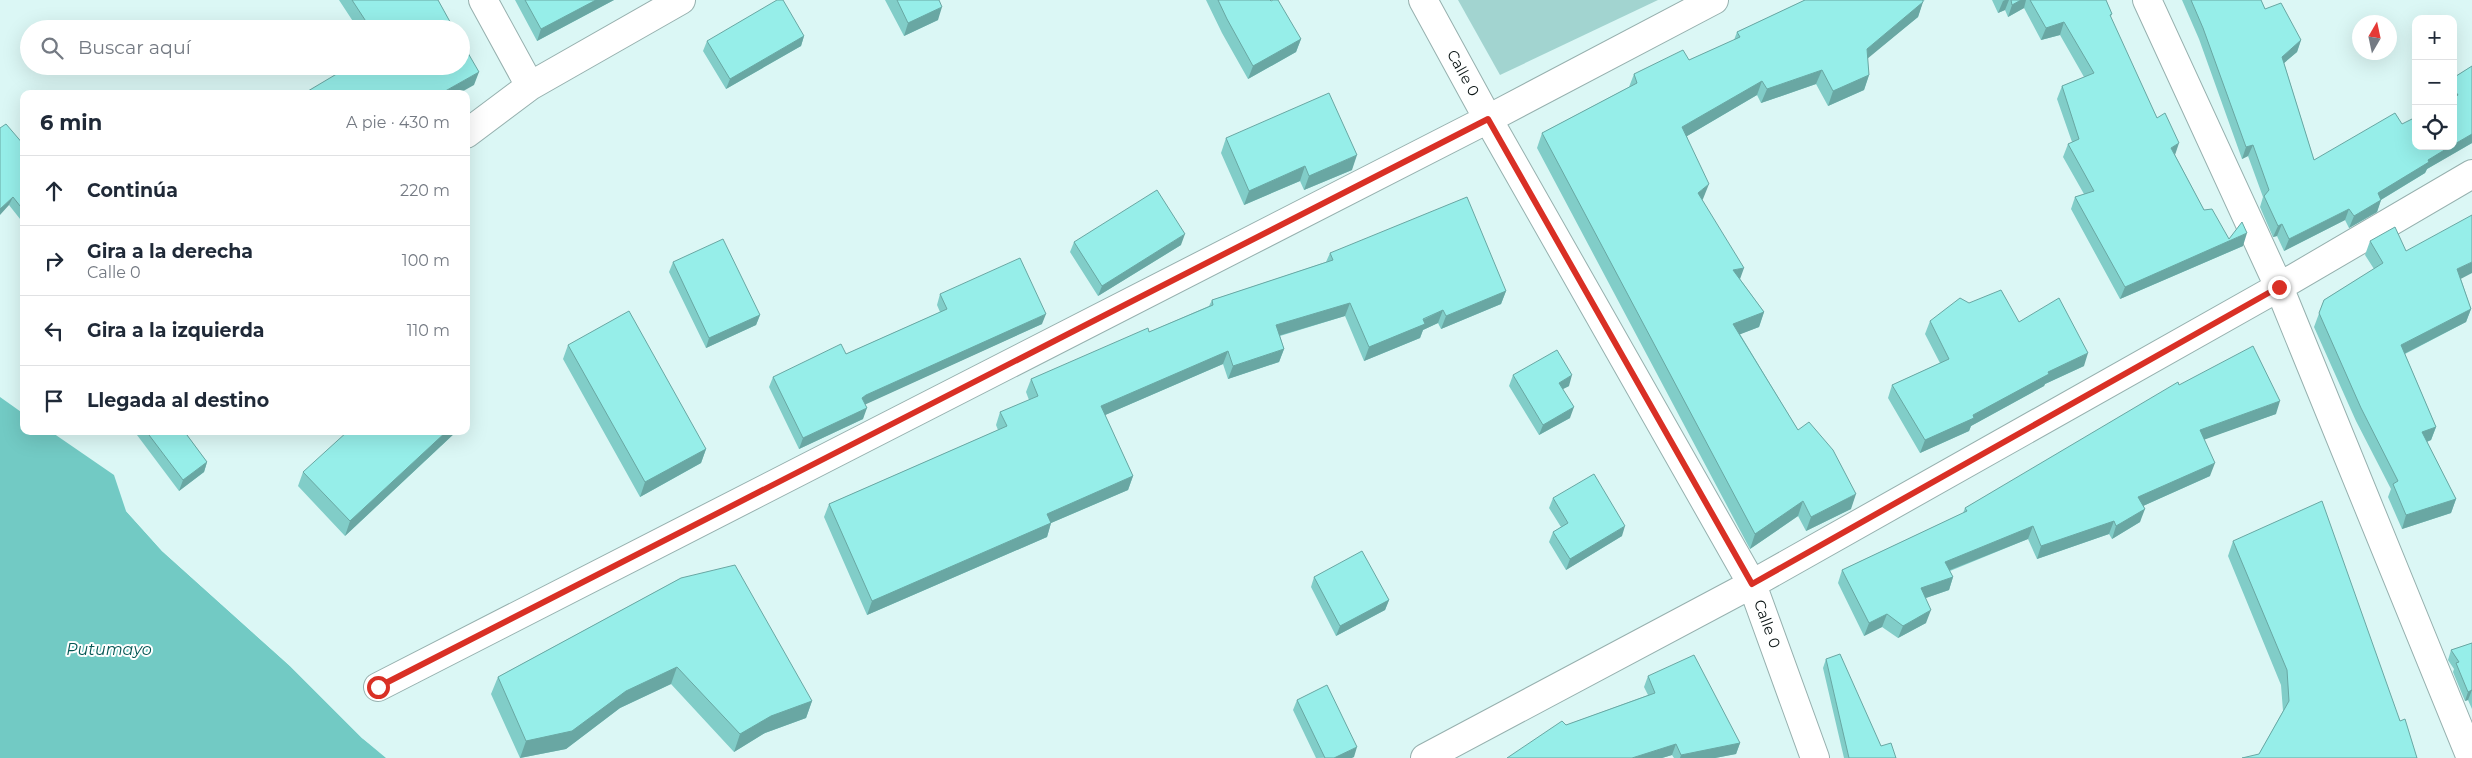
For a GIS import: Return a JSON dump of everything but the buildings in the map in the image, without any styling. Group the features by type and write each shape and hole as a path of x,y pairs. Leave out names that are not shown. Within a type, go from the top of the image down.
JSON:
{"street":[{"path":"483,0 530,86"},
{"path":"470,131 530,86 681,0"},
{"name":"Calle 0","path":"1424,0 1488,119 1752,584 1815,758"},
{"path":"378,687 1488,119 1714,0"},
{"path":"2147,0 2279,287 2471,758"},
{"path":"1425,758 1752,584 2279,287 2472,174"}],"shaded area":[{"path":"1458,0 1658,0 1500,75"}],"water":[{"name":"Putumayo","path":"0,397 20,411 20,435 56,435 114,475 126,511 162,551 290,666 362,738 386,758 0,758"}],"pier":[{"path":"126,511 130,512 164,549 292,664 389,758 362,738 290,666 162,551"}],"route":[{"path":"378,687 1488,119 1752,584 2279,287"}]}
